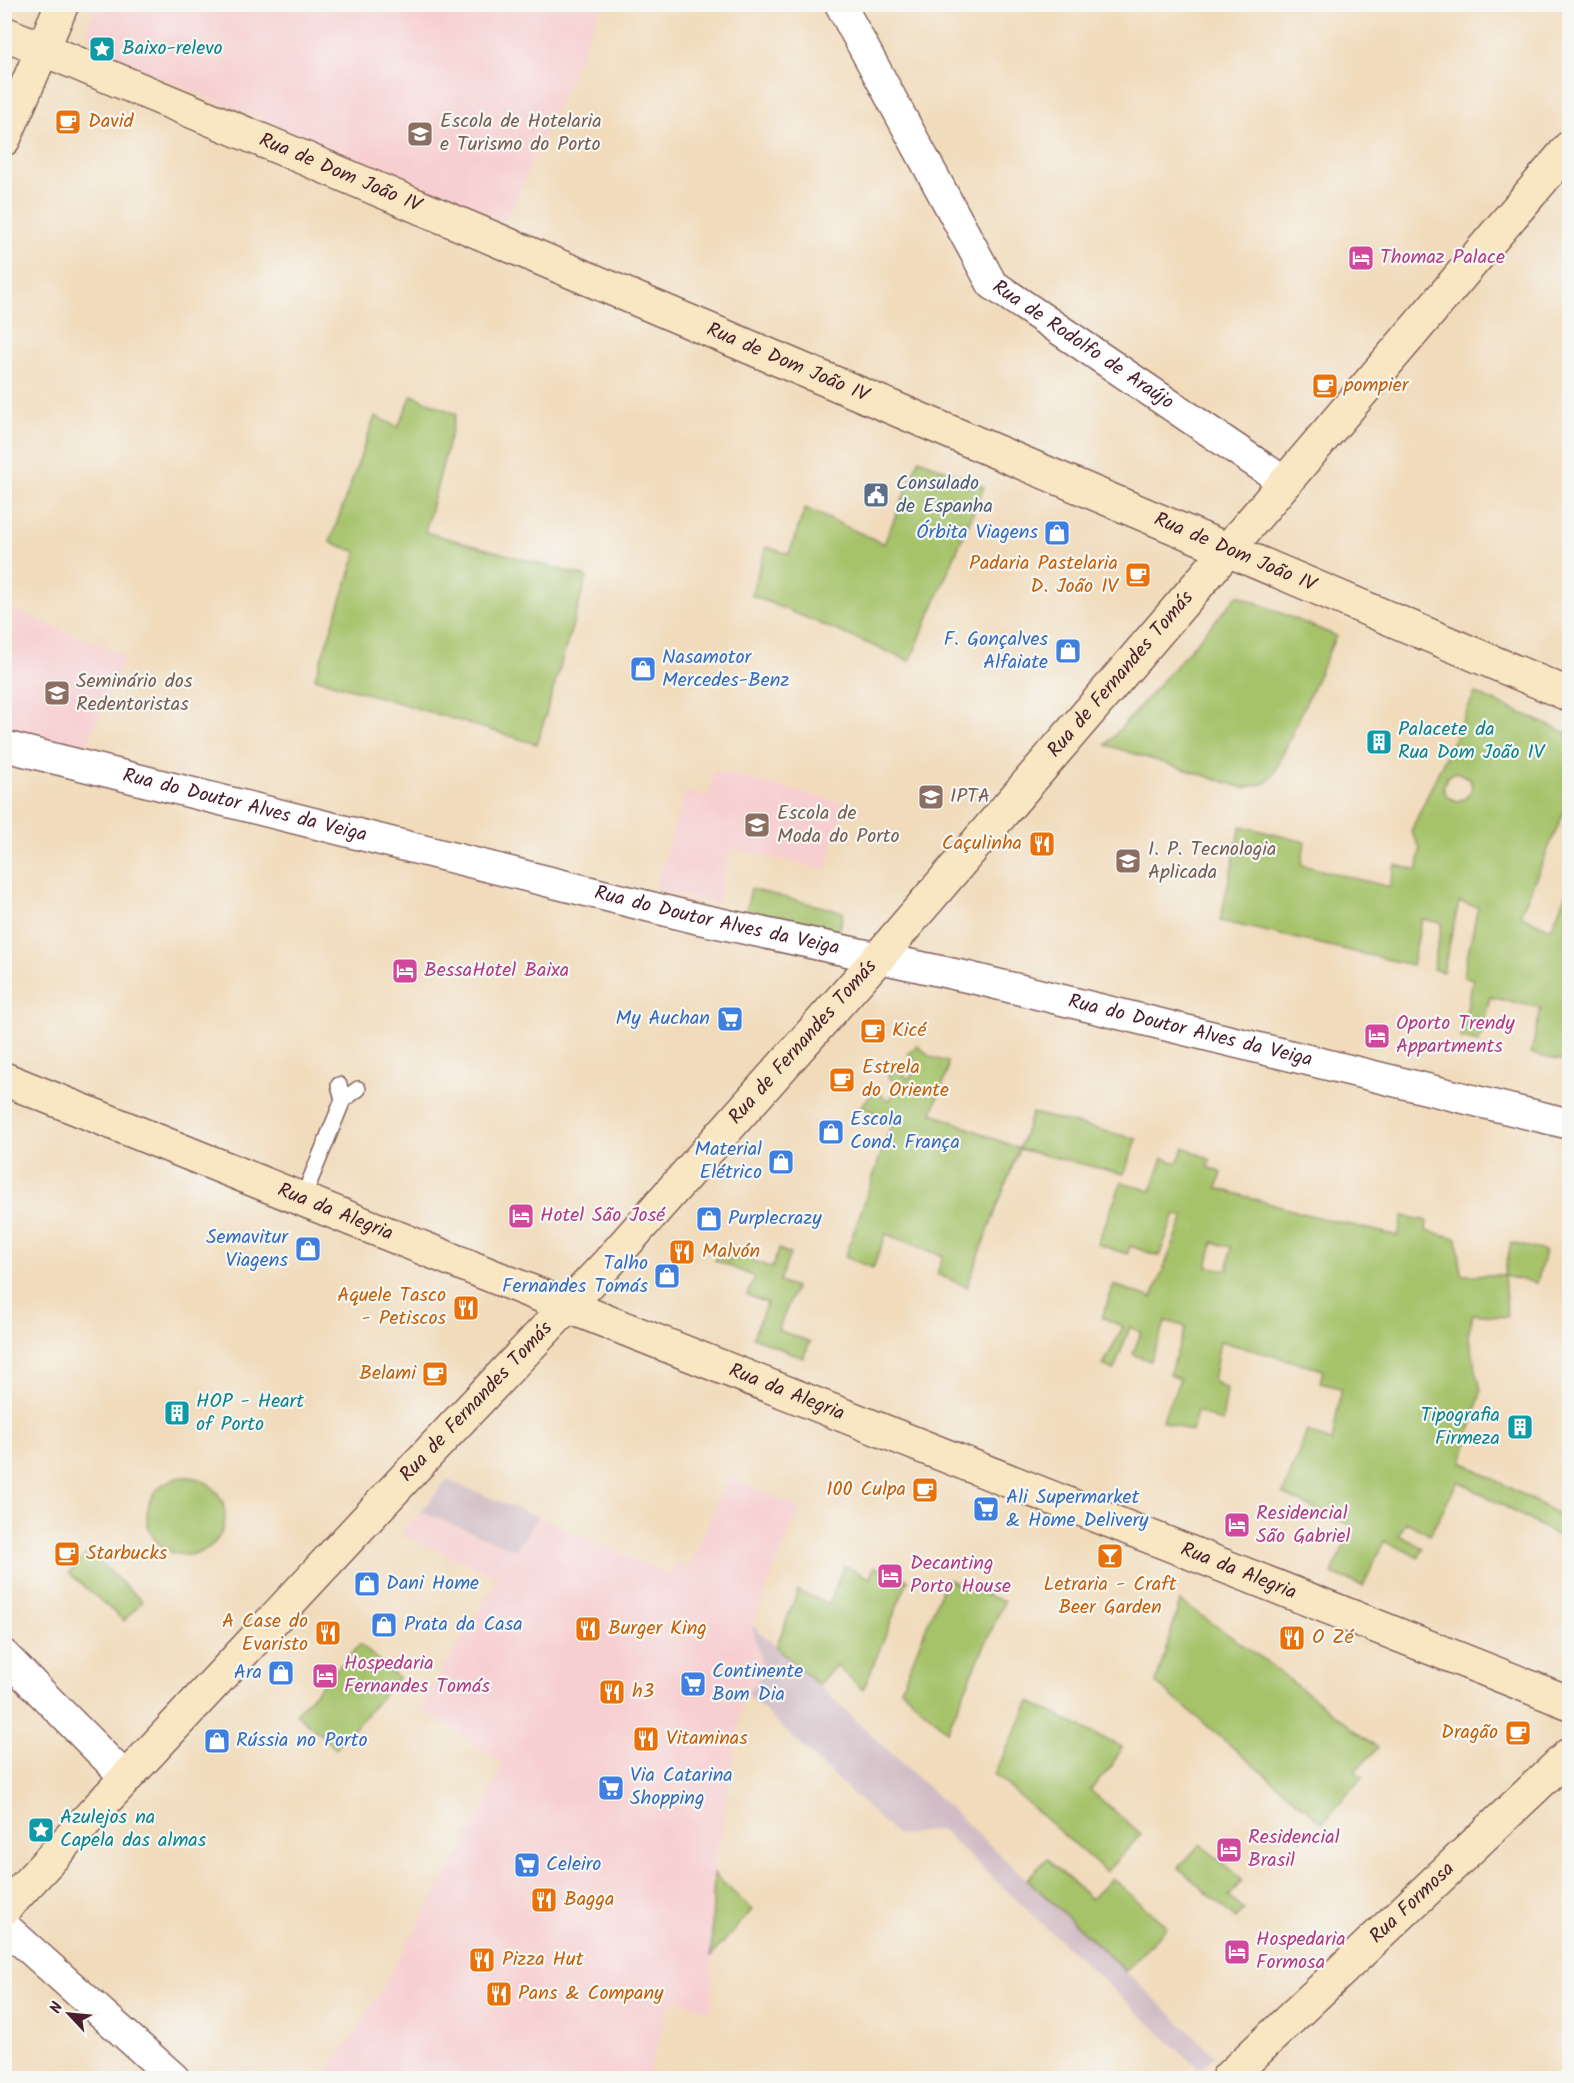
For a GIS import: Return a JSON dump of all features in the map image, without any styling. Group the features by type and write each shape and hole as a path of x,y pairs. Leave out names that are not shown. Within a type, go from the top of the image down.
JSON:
{"main road":[{"path":"4,139 62,4"},
{"name":"Rua de Dom João IV","path":"4,33 1229,549 1302,583 1569,695"},
{"name":"Rua de Fernandes Tomás","path":"4,1910 125,1777 568,1306 878,958 1286,483 1569,147"},
{"name":"Rua da Alegria","path":"4,1079 302,1200 1569,1703"},
{"name":"Rua Formosa","path":"1228,2079 1569,1754"}],"street":[{"name":"Rua de Rodolfo de Araújo","path":"840,4 992,284 1286,483"},
{"name":"Rua do Doutor Alves da Veiga","path":"4,746 687,907 878,958 972,978 1569,1124"},
{"path":"4,1656 125,1777"},
{"path":"4,1926 174,2079"}],"lane":[{"path":"302,1200 341,1092 358,1089"}],"shaded area":[{"name":"Escola de Hotelaria e Turismo do Porto","path":"97,4 602,5 506,222 107,55 93,45 87,28"},
{"name":"Seminário dos Redentoristas","path":"5,606 125,656 84,750 5,730"},
{"name":"Escola de Moda do Porto","path":"714,771 844,803 827,870 731,848 717,904 654,889 686,792 708,797"},
{"name":"Via Catarina Shopping","path":"728,1476 800,1508 752,1625 764,1672 743,1699 714,1874 712,2011 672,1999 647,2078 320,2078 357,2032 483,1810 503,1764 420,1708 499,1577 400,1534 421,1512 515,1550 538,1517 671,1575 677,1563 689,1568"},
{"path":"447,1480 538,1517 516,1550 421,1512"},
{"path":"752,1625 1215,2055 1200,2070 940,1829 898,1836 816,1760 747,1694 764,1672"}],"green space":[{"path":"412,395 456,414 425,532 587,577 537,744 315,678 357,552 330,542 375,416 398,427"},
{"path":"919,459 984,487 910,661 751,595 766,547 789,554 805,508 884,544"},
{"path":"1238,595 1336,636 1273,776 1265,783 1244,788 1106,745"},
{"path":"1475,693 1569,734 1569,800 1520,915 1551,929 1569,886 1570,1051 1567,1062 1531,1054 1541,1008 1490,997 1479,1042 1461,1038 1473,979 1463,976 1478,907 1459,902 1443,972 1433,969 1442,923 1422,919 1412,965 1220,921 1241,826 1305,842 1301,865 1390,887 1395,865 1418,870 1420,848 1411,831","holes":["1456,772 1470,778 1472,789 1466,798 1457,801 1447,797 1443,787 1447,777"]},
{"path":"751,889 843,912 839,933 746,911"},
{"path":"917,1045 931,1057 948,1062 947,1072 932,1113 1019,1149 967,1287 937,1274 943,1256 886,1234 873,1268 845,1257 893,1120 860,1107 876,1090 888,1101 900,1088 888,1076 895,1068 908,1079 920,1065 908,1054"},
{"path":"1032,1113 1137,1139 1124,1174 1019,1149"},
{"path":"1184,1147 1211,1160 1208,1167 1222,1173 1217,1188 1305,1214 1398,1236 1403,1216 1427,1221 1426,1231 1457,1238 1462,1275 1504,1275 1511,1243 1545,1251 1537,1283 1504,1276 1507,1317 1473,1314 1468,1334 1481,1391 1462,1462 1569,1520 1569,1529 1564,1539 1458,1481 1430,1535 1406,1522 1399,1535 1423,1548 1419,1557 1384,1541 1363,1586 1332,1574 1352,1526 1283,1494 1307,1431 1332,1443 1341,1388 1320,1383 1323,1370 1220,1341 1213,1381 1227,1389 1222,1422 1197,1411 1192,1432 1162,1421 1180,1379 1169,1375 1186,1327 1166,1321 1150,1361 1133,1354 1141,1332 1130,1327 1114,1370 1103,1365 1123,1327 1102,1317 1114,1285 1152,1298 1184,1217 1175,1214 1159,1256 1130,1246 1127,1254 1097,1244 1122,1182 1151,1191 1163,1158 1177,1163","holes":["1213,1242 1231,1247 1228,1270 1207,1267"]},
{"path":"779,1249 790,1254 779,1282 795,1288 778,1330 810,1342 803,1358 753,1337 767,1303 747,1295 755,1277 715,1260 717,1255 731,1260 734,1253 772,1268"},
{"path":"186,1477 201,1480 218,1494 225,1516 222,1531 208,1548 186,1555 171,1552 154,1538 147,1516 150,1501 164,1484"},
{"path":"88,1552 142,1601 124,1621 69,1573"},
{"path":"844,1566 870,1578 874,1567 908,1580 863,1690 836,1665 818,1685 776,1647 798,1591 829,1604"},
{"path":"946,1579 1004,1602 947,1731 901,1689"},
{"path":"1180,1601 1259,1656 1378,1748 1355,1771 1362,1777 1323,1823 1156,1683"},
{"path":"360,1644 398,1678 336,1749 296,1713"},
{"path":"1030,1702 1122,1747 1111,1767 1090,1790 1141,1834 1106,1872 994,1774"},
{"path":"1200,1844 1242,1880 1229,1897 1244,1910 1236,1919 1179,1868"},
{"path":"1047,1859 1091,1899 1112,1878 1167,1927 1125,1971 1027,1879"},
{"path":"714,1874 752,1910 711,1956"}],"place":[{"name":"Baixo-relevo","path":"102,49"},
{"name":"David","path":"68,122"},
{"name":"Escola de Hotelaria e Turismo do Porto","path":"420,134"},
{"name":"Thomaz Palace","path":"1361,258"},
{"name":"pompier","path":"1325,386"},
{"name":"Consulado de Espanha","path":"876,495"},
{"name":"Órbita Viagens","path":"1057,533"},
{"name":"Padaria Pastelaria D. João IV","path":"1138,575"},
{"name":"F. Gonçalves Alfaiate","path":"1068,651"},
{"name":"Nasamotor Mercedes-Benz","path":"643,669"},
{"name":"Seminário dos Redentoristas","path":"57,693"},
{"name":"Palacete da Rua Dom João IV","path":"1379,742"},
{"name":"IPTA","path":"931,797"},
{"name":"Escola de Moda do Porto","path":"757,825"},
{"name":"Caçulinha","path":"1042,844"},
{"name":"I. P. Tecnologia Aplicada","path":"1128,861"},
{"name":"BessaHotel Baixa","path":"405,971"},
{"name":"My Auchan","path":"730,1019"},
{"name":"Kicé","path":"873,1031"},
{"name":"Oporto Trendy Appartments","path":"1377,1036"},
{"name":"Estrela do Oriente","path":"842,1080"},
{"name":"Escola Cond. França","path":"831,1132"},
{"name":"Material Elétrico","path":"781,1162"},
{"name":"Hotel São José","path":"521,1216"},
{"name":"Purplecrazy","path":"709,1219"},
{"name":"Semavitur Viagens","path":"308,1249"},
{"name":"Malvón","path":"682,1252"},
{"name":"Talho Fernandes Tomás","path":"667,1276"},
{"name":"Aquele Tasco - Petiscos","path":"466,1308"},
{"name":"Belami","path":"435,1374"},
{"name":"HOP - Heart of Porto","path":"177,1413"},
{"name":"Tipografia Firmeza","path":"1520,1427"},
{"name":"100 Culpa","path":"925,1490"},
{"name":"Ali Supermarket & Home Delivery","path":"986,1509"},
{"name":"Residencial São Gabriel","path":"1237,1525"},
{"name":"Starbucks","path":"67,1554"},
{"name":"Letraria - Craft Beer Garden","path":"1110,1556"},
{"name":"Decanting Porto House","path":"890,1576"},
{"name":"Dani Home","path":"367,1584"},
{"name":"Prata da Casa","path":"384,1625"},
{"name":"Burger King","path":"588,1629"},
{"name":"A Case do Evaristo","path":"328,1633"},
{"name":"O Zé","path":"1292,1638"},
{"name":"Ara","path":"281,1673"},
{"name":"Hospedaria Fernandes Tomás","path":"325,1676"},
{"name":"Continente Bom Dia","path":"693,1684"},
{"name":"h3","path":"612,1692"},
{"name":"Dragão","path":"1518,1733"},
{"name":"Vitaminas","path":"646,1739"},
{"name":"Rússia no Porto","path":"217,1741"},
{"name":"Via Catarina Shopping","path":"611,1788"},
{"name":"Azulejos na Capela das almas","path":"41,1830"},
{"name":"Residencial Brasil","path":"1229,1850"},
{"name":"Celeiro","path":"527,1865"},
{"name":"Bagga","path":"544,1900"},
{"name":"Hospedaria Formosa","path":"1237,1952"},
{"name":"Pizza Hut","path":"482,1960"},
{"name":"Pans & Company","path":"499,1994"}]}
